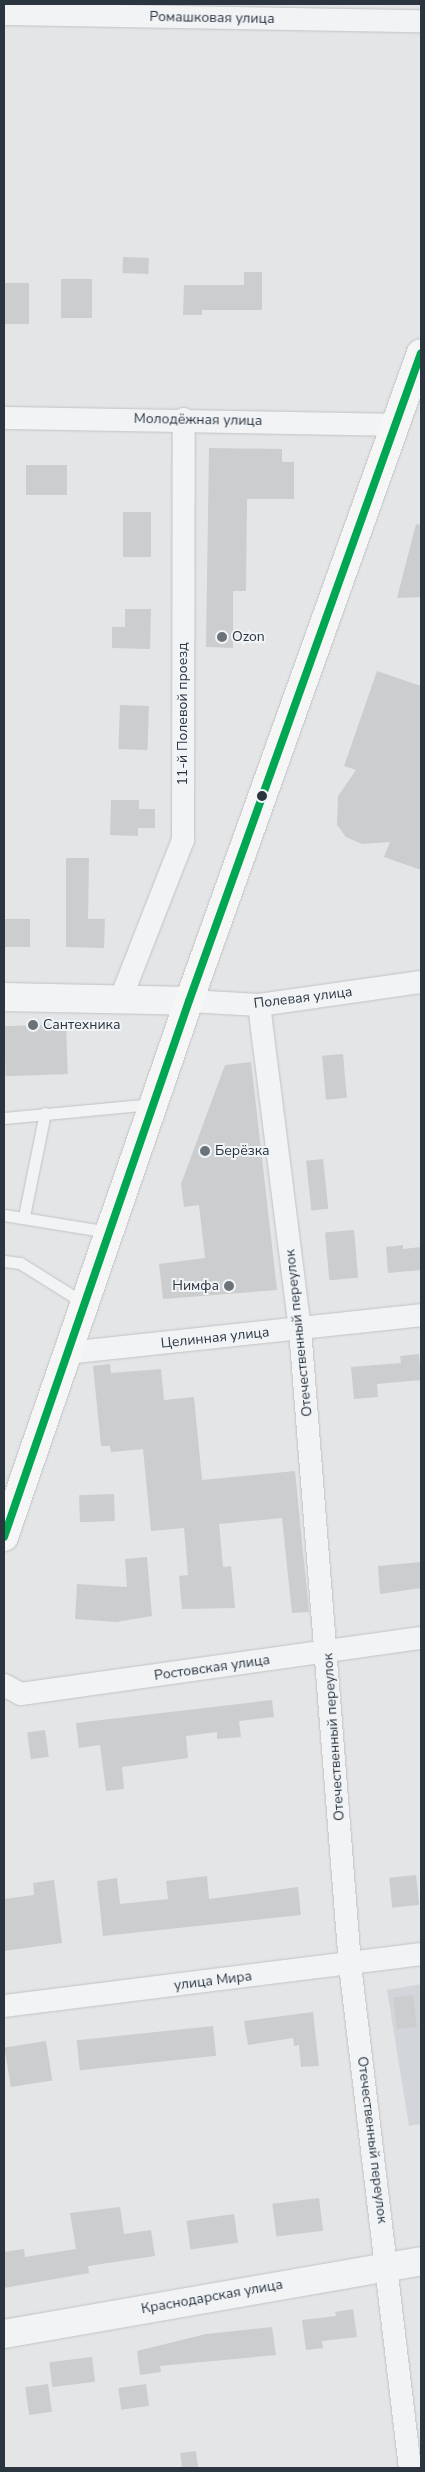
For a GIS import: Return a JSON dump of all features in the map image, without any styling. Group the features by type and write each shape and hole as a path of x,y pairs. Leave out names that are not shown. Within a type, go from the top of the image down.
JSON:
{"main road":[{"path":"4,1537 189,1001 393,425 421,354"}],"street":[{"name":"Ромашковая улица","path":"4,14 421,21"},
{"name":"Молодёжная улица","path":"4,418 184,419 393,425"},
{"name":"11-й Полевой проезд","path":"122,998 183,840 184,419"},
{"name":"Полевая улица","path":"4,997 122,998 259,1005 421,982"},
{"name":"Отечественный переулок","path":"259,1005 300,1329 328,1652 350,1965 389,2266 410,2468"},
{"name":"Целинная улица","path":"67,1353 421,1315"},
{"name":"Ростовская улица","path":"4,1685 21,1694 421,1638"},
{"name":"улица Мира","path":"4,2006 350,1965 421,1954"},
{"name":"Краснодарская улица","path":"4,2334 421,2261"}],"lane":[{"path":"4,1118 153,1104"},
{"path":"24,1216 45,1113"},
{"path":"4,1215 24,1216 109,1232"},
{"path":"4,1261 20,1263 84,1303"}],"shaded area":[{"path":"421,1984 421,2124 409,2126 387,1990"}],"building":[{"path":"123,257 149,258 148,274 122,273"},
{"path":"244,272 262,272 262,310 202,310 202,315 183,315 184,285 244,285"},
{"path":"61,279 92,279 92,318 61,318"},
{"path":"4,283 29,283 29,324 4,324"},
{"path":"209,448 282,449 282,462 294,462 294,499 247,499 246,591 233,591 233,648 206,647"},
{"path":"26,465 67,465 67,495 26,495"},
{"path":"123,512 151,512 151,557 123,557"},
{"path":"416,524 421,525 421,597 397,598"},
{"path":"125,609 151,609 150,649 112,648 112,627 125,627"},
{"path":"377,671 421,686 421,870 384,857 390,842 362,844 346,837 337,825 338,796 356,770 344,766"},
{"path":"120,705 149,706 147,750 118,749"},
{"path":"111,800 139,800 139,809 155,809 155,828 138,828 138,836 110,835"},
{"path":"66,858 89,858 88,919 105,919 104,948 66,947"},
{"path":"4,919 30,919 30,947 4,947"},
{"path":"66,1024 68,1074 6,1076 4,1026"},
{"path":"343,1054 347,1098 326,1100 322,1056"},
{"path":"251,1062 277,1290 163,1299 159,1264 205,1258 199,1205 184,1207 181,1184 225,1065"},
{"path":"323,1159 328,1209 311,1211 306,1161"},
{"path":"354,1230 358,1278 329,1280 325,1233"},
{"path":"403,1245 403,1249 421,1247 421,1270 388,1273 386,1247"},
{"path":"419,1354 421,1380 377,1384 378,1397 354,1399 351,1367 401,1363 400,1356"},
{"path":"110,1364 111,1373 161,1369 164,1400 194,1397 202,1480 295,1471 309,1612 292,1613 282,1518 219,1524 223,1567 231,1566 235,1608 182,1609 179,1576 188,1575 184,1528 151,1531 143,1449 111,1452 110,1446 101,1446 93,1366"},
{"path":"114,1494 115,1521 80,1522 79,1495"},
{"path":"147,1557 152,1616 116,1622 75,1619 77,1584 127,1587 125,1559"},
{"path":"421,1562 421,1588 380,1594 378,1566"},
{"path":"272,1700 274,1717 239,1721 241,1737 217,1739 217,1732 186,1736 188,1758 122,1767 124,1789 106,1791 100,1745 79,1748 76,1723"},
{"path":"45,1730 49,1757 31,1759 27,1733"},
{"path":"416,1875 419,1905 392,1908 389,1878"},
{"path":"207,1876 209,1899 298,1887 301,1915 103,1936 97,1881 117,1878 120,1904 168,1899 166,1881"},
{"path":"54,1880 62,1943 4,1951 4,1899 34,1895 33,1883"},
{"path":"413,1995 417,2027 397,2029 393,1997"},
{"path":"313,2012 319,2066 301,2067 299,2045 294,2046 293,2038 248,2045 244,2021"},
{"path":"213,2026 216,2056 80,2070 77,2040"},
{"path":"46,2041 52,2081 11,2087 5,2048"},
{"path":"319,2198 323,2231 276,2236 272,2204"},
{"path":"120,2207 124,2234 151,2230 155,2256 88,2266 89,2273 4,2288 4,2252 24,2249 25,2257 76,2249 70,2213"},
{"path":"234,2214 238,2243 191,2249 186,2221"},
{"path":"353,2309 357,2337 322,2341 323,2348 306,2350 302,2320 336,2316 335,2312"},
{"path":"272,2327 276,2355 160,2366 161,2372 140,2375 137,2351 206,2334"},
{"path":"92,2357 95,2382 52,2387 49,2362"},
{"path":"48,2384 52,2412 29,2415 25,2387"},
{"path":"146,2384 149,2406 121,2410 118,2388"},
{"path":"196,2451 198,2468 182,2468 180,2453"}],"transit line":[{"path":"4,1537 189,1001 421,353"}],"place":[{"name":"Ozon","path":"222,637"},
{"name":"Сантехника","path":"33,1025"},
{"name":"Берёзка","path":"205,1151"},
{"name":"Нимфа","path":"229,1286"}]}
